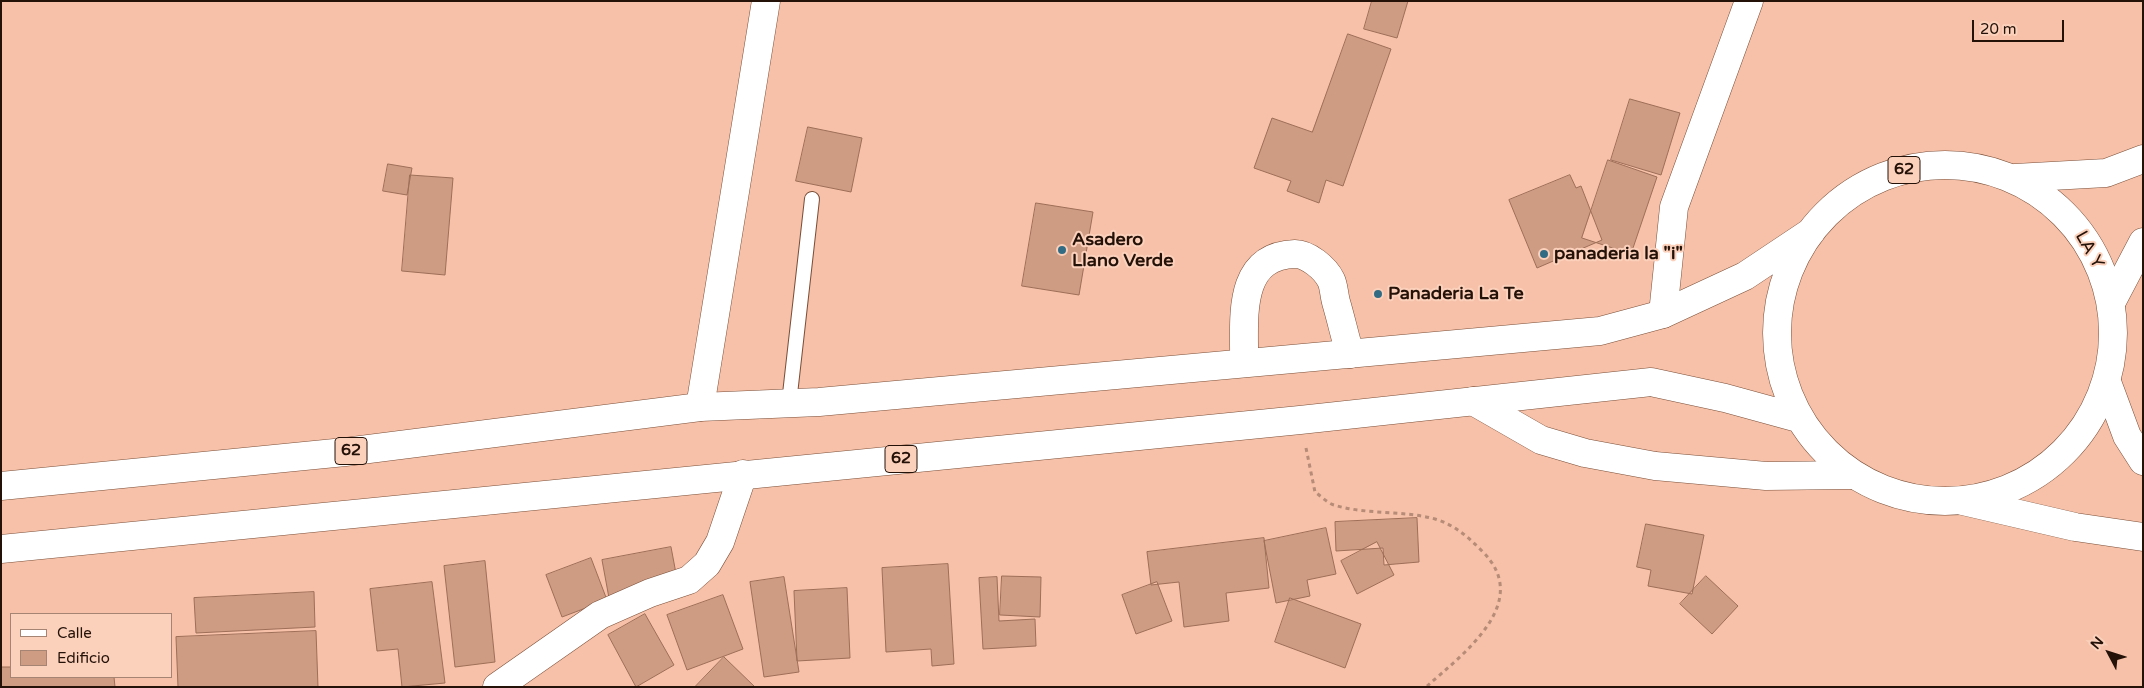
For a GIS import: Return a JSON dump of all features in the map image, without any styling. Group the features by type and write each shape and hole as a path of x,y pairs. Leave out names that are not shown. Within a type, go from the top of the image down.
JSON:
{"main road":[{"path":"700,407 766,1"},
{"path":"1663,314 1674,207 1749,1"},
{"name":"62","path":"2015,178 2106,173 2143,159"},
{"name":"LA Y","path":"1926,164 1971,165 2015,178 2050,199 2078,228 2100,262 2112,301 2114,341 2107,382 2086,426 2053,463 2010,488 1963,501 1924,502 1886,492 1851,475 1821,449 1798,418 1780,372 1776,323 1787,275 1811,232 1842,199 1882,176 1926,164"},
{"name":"62","path":"1,486 345,452 700,407 789,403 1600,331 1663,314 1745,276 1811,232"},
{"path":"2112,301 2143,242"},
{"path":"1244,363 1245,301 1250,280 1264,263 1281,254 1301,254 1317,264 1330,279 1350,354"},
{"name":"62","path":"1,549 1300,420 1651,382 1725,398 1798,418"},
{"path":"2107,382 2127,436 2143,461"},
{"path":"1473,401 1541,440 1585,453 1655,466 1766,476 1851,475"},
{"path":"497,687 600,615 650,593 689,580 708,564 720,542 742,474"},
{"path":"1963,501 2074,527 2143,537"}],"lane":[{"path":"789,403 812,199"}],"path":[{"path":"1300,420 1315,492 1332,504 1435,519 1463,532 1490,558 1501,577 1498,610 1485,632 1426,687"}],"building":[{"path":"1372,1 1408,1 1397,38 1364,29"},
{"path":"1348,34 1391,49 1343,186 1326,180 1319,203 1287,191 1291,181 1254,168 1272,118 1312,132"},
{"path":"1630,99 1680,113 1661,175 1611,160"},
{"path":"808,127 862,138 851,192 796,181"},
{"path":"1608,160 1657,177 1631,254 1582,238"},
{"path":"388,164 412,168 407,195 383,191"},
{"path":"410,175 453,178 445,275 402,271"},
{"path":"1570,175 1576,188 1581,186 1602,240 1537,268 1509,200"},
{"path":"1036,203 1093,212 1079,295 1022,286"},
{"path":"1417,518 1419,562 1384,565 1383,548 1336,551 1335,522"},
{"path":"1646,524 1704,535 1692,594 1648,586 1651,570 1637,567"},
{"path":"1326,528 1336,574 1307,580 1310,596 1276,603 1264,541"},
{"path":"1264,538 1269,588 1226,593 1229,621 1184,627 1179,582 1151,585 1147,552"},
{"path":"1377,542 1394,575 1357,594 1341,561"},
{"path":"671,547 678,584 609,598 602,560"},
{"path":"591,558 607,600 562,617 546,575"},
{"path":"485,561 495,662 455,667 444,566"},
{"path":"948,564 954,664 932,666 931,649 886,652 882,568"},
{"path":"1002,576 1041,577 1040,617 1000,615"},
{"path":"1706,576 1738,606 1712,634 1680,604"},
{"path":"784,577 799,672 764,677 750,582"},
{"path":"997,577 999,621 1035,619 1036,646 983,649 979,578"},
{"path":"432,582 445,683 402,687 398,649 377,651 370,589"},
{"path":"1157,582 1172,621 1136,634 1122,595"},
{"path":"847,588 850,658 797,661 794,591"},
{"path":"314,592 315,627 196,633 194,598"},
{"path":"723,595 743,649 687,670 667,615"},
{"path":"1290,598 1361,624 1345,668 1275,642"},
{"path":"645,614 674,665 636,687 608,635"},
{"path":"316,631 318,687 178,687 176,637"},
{"path":"724,657 755,687 695,687"},
{"path":"1,667 10,667 10,678 114,678 115,687 1,687"}],"place":[{"name":"Asadero Llano Verde","path":"1062,250"},
{"name":"panaderia la \"i\"","path":"1544,254"},
{"name":"Panaderia La Te","path":"1378,294"}]}
